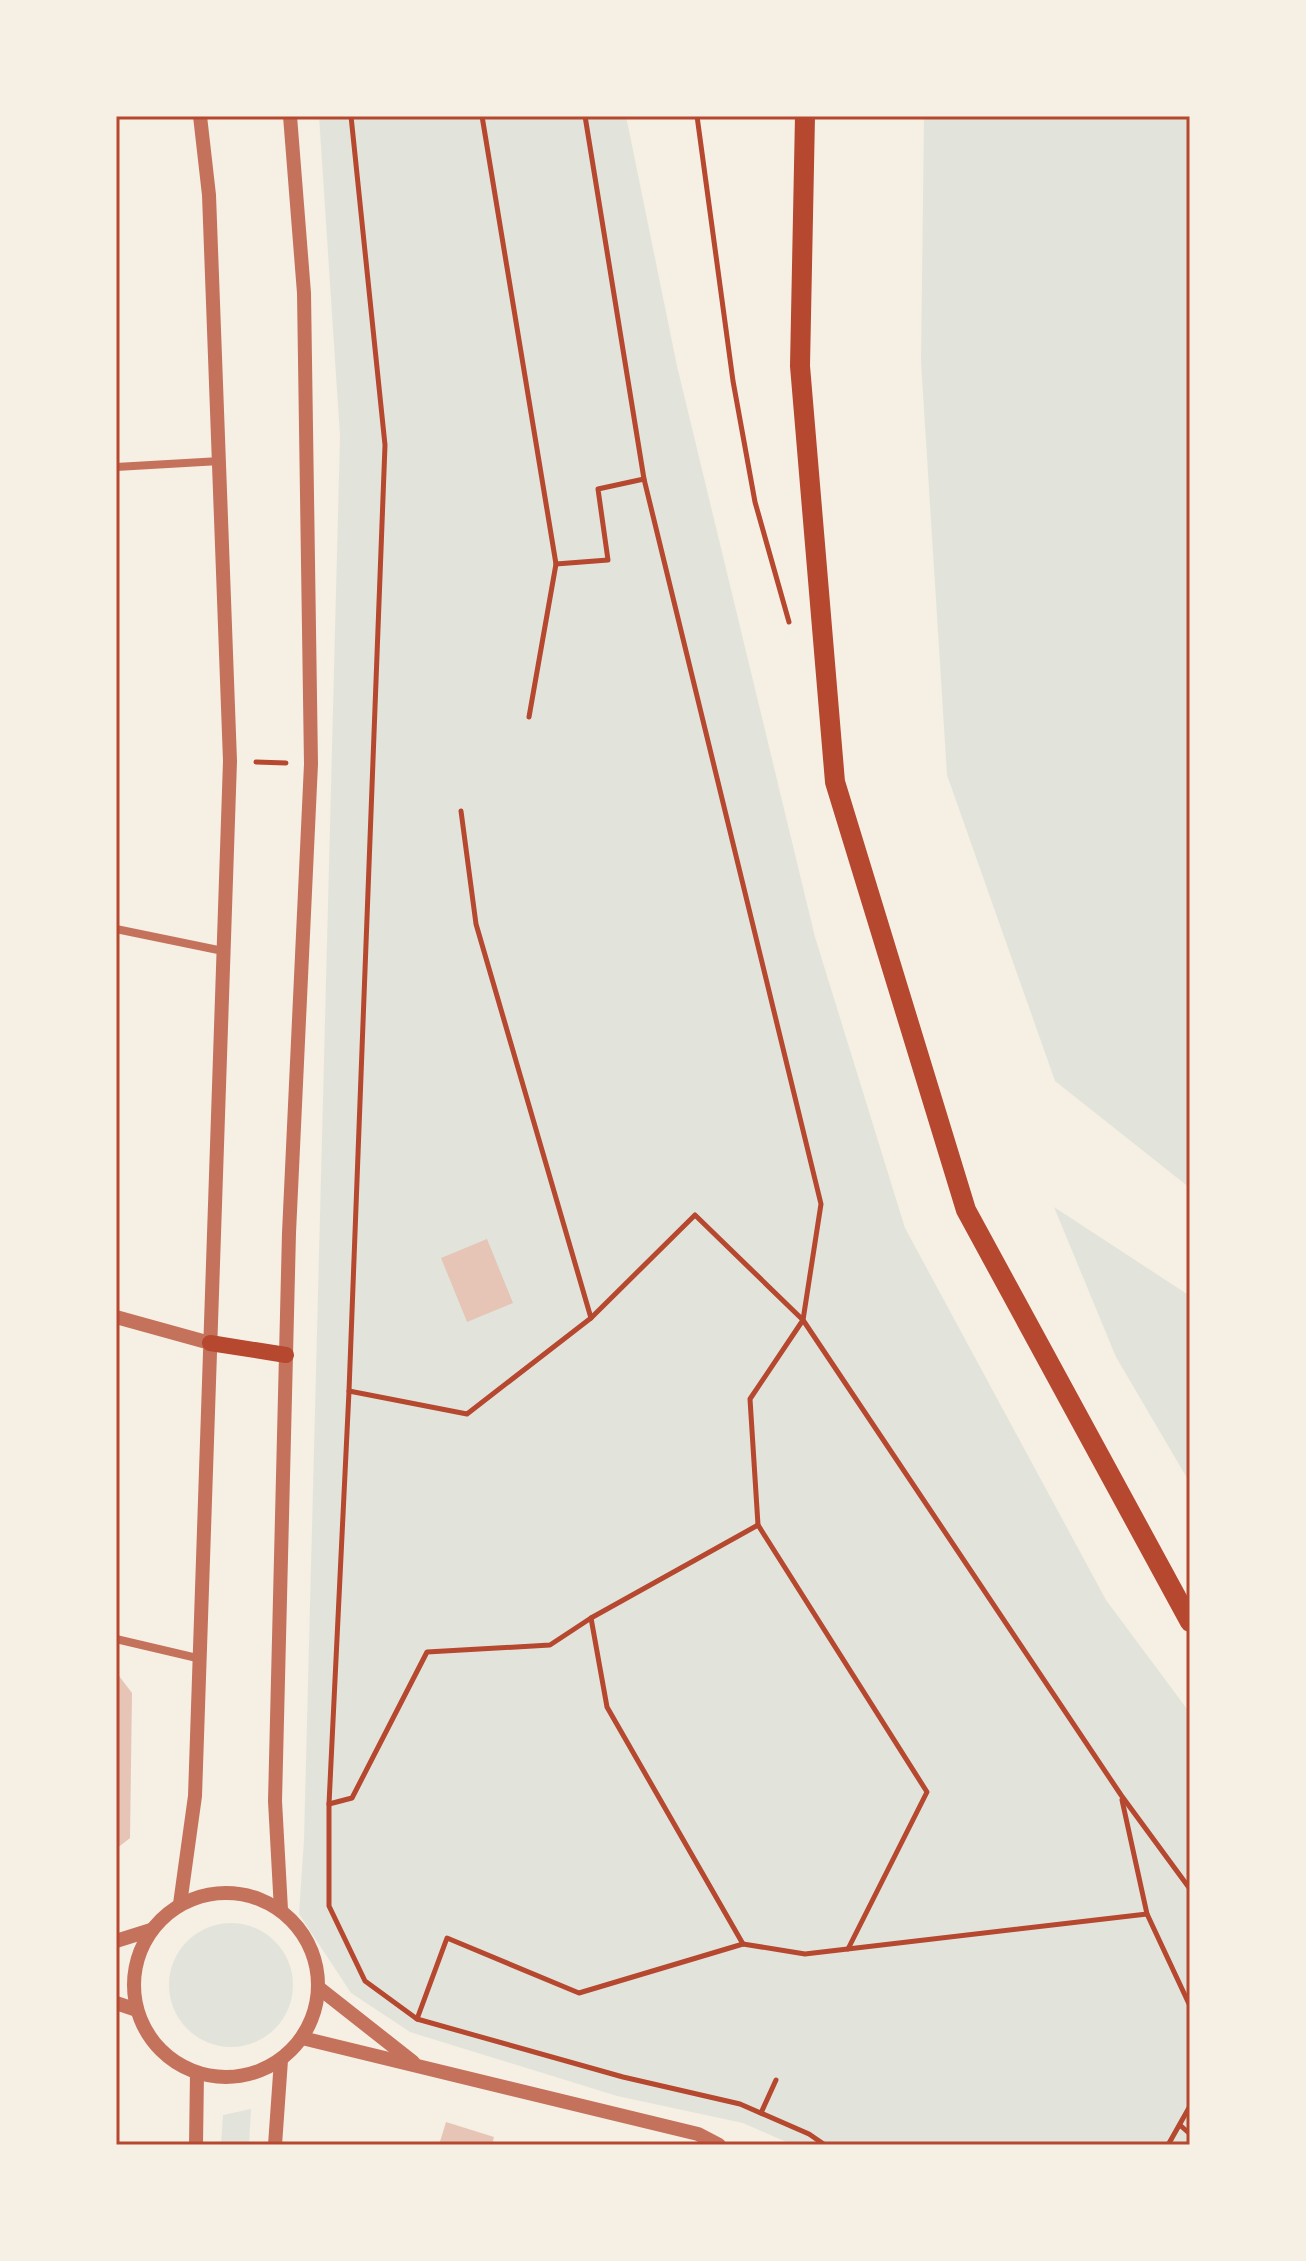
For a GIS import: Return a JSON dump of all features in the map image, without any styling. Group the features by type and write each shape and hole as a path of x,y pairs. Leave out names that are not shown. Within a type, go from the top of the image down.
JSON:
{"main road":[{"path":"805,116 800,366 835,782 966,1210 1190,1622"},
{"path":"210,1343 286,1355"}],"street":[{"path":"180,1904 195,1796 197,1658 230,761 209,195 200,116"},
{"path":"281,1910 275,1801 286,1355 311,764 304,293 290,116"},
{"path":"116,467 220,461"},
{"path":"116,929 223,951"},
{"path":"116,1317 210,1343"},
{"path":"116,1639 197,1658"},
{"path":"116,1941 151,1930 180,1904 205,1895 231,1893 258,1898 281,1910 302,1932 315,1959 319,1988 314,2015 302,2038 281,2060 255,2074 226,2078 197,2073 170,2059 149,2038 137,2010 133,1983 135,1969 151,1930"},
{"path":"319,1988 419,2067"},
{"path":"116,2003 137,2010"},
{"path":"302,2038 698,2134 719,2145"},
{"path":"275,2145 281,2060"},
{"path":"196,2145 197,2073"}],"path":[{"path":"351,116 385,445 349,1391 329,1804 329,1906 365,1981 417,2019 623,2077 740,2104 825,2145"},
{"path":"482,116 556,564 529,717"},
{"path":"585,116 644,479 821,1204 803,1320 750,1399 758,1525 927,1792 848,1949"},
{"path":"697,116 736,397 755,502 793,634"},
{"path":"556,564 608,560 598,489 644,479"},
{"path":"230,761 311,764"},
{"path":"461,811 476,924 591,1318"},
{"path":"349,1391 467,1414 591,1318 695,1215 803,1320 1121,1795 1190,1889"},
{"path":"329,1804 352,1798 427,1652 550,1645 591,1618 758,1525"},
{"path":"591,1618 607,1707 743,1944"},
{"path":"1121,1795 1147,1914 1190,2006"},
{"path":"417,2019 447,1938 579,1993 743,1944 805,1954 1147,1914"},
{"path":"761,2113 776,2080"},
{"path":"1168,2145 1190,2106"},
{"path":"1181,2126 1190,2134"}],"shaded area":[{"path":"319,116 626,116 677,366 815,937 905,1228 1106,1600 1190,1713 1190,2145 793,2145 743,2123 617,2096 410,2032 351,1993 299,1914 304,1839 340,436"},
{"path":"924,116 1190,116 1190,1188 1055,1081 947,775 921,362"},
{"path":"1054,1207 1190,1296 1190,1483 1116,1357"},
{"path":"231,1923 255,1928 275,1941 288,1961 293,1985 288,2009 275,2029 255,2042 231,2047 207,2042 187,2029 174,2009 169,1985 174,1961 187,1941 207,1928"},
{"path":"251,2109 249,2145 221,2145 223,2115"}],"building":[{"path":"487,1239 513,1303 467,1322 441,1258"},
{"path":"116,1672 132,1693 130,1838 116,1849"},
{"path":"446,2122 494,2137 492,2145 439,2145"}]}
